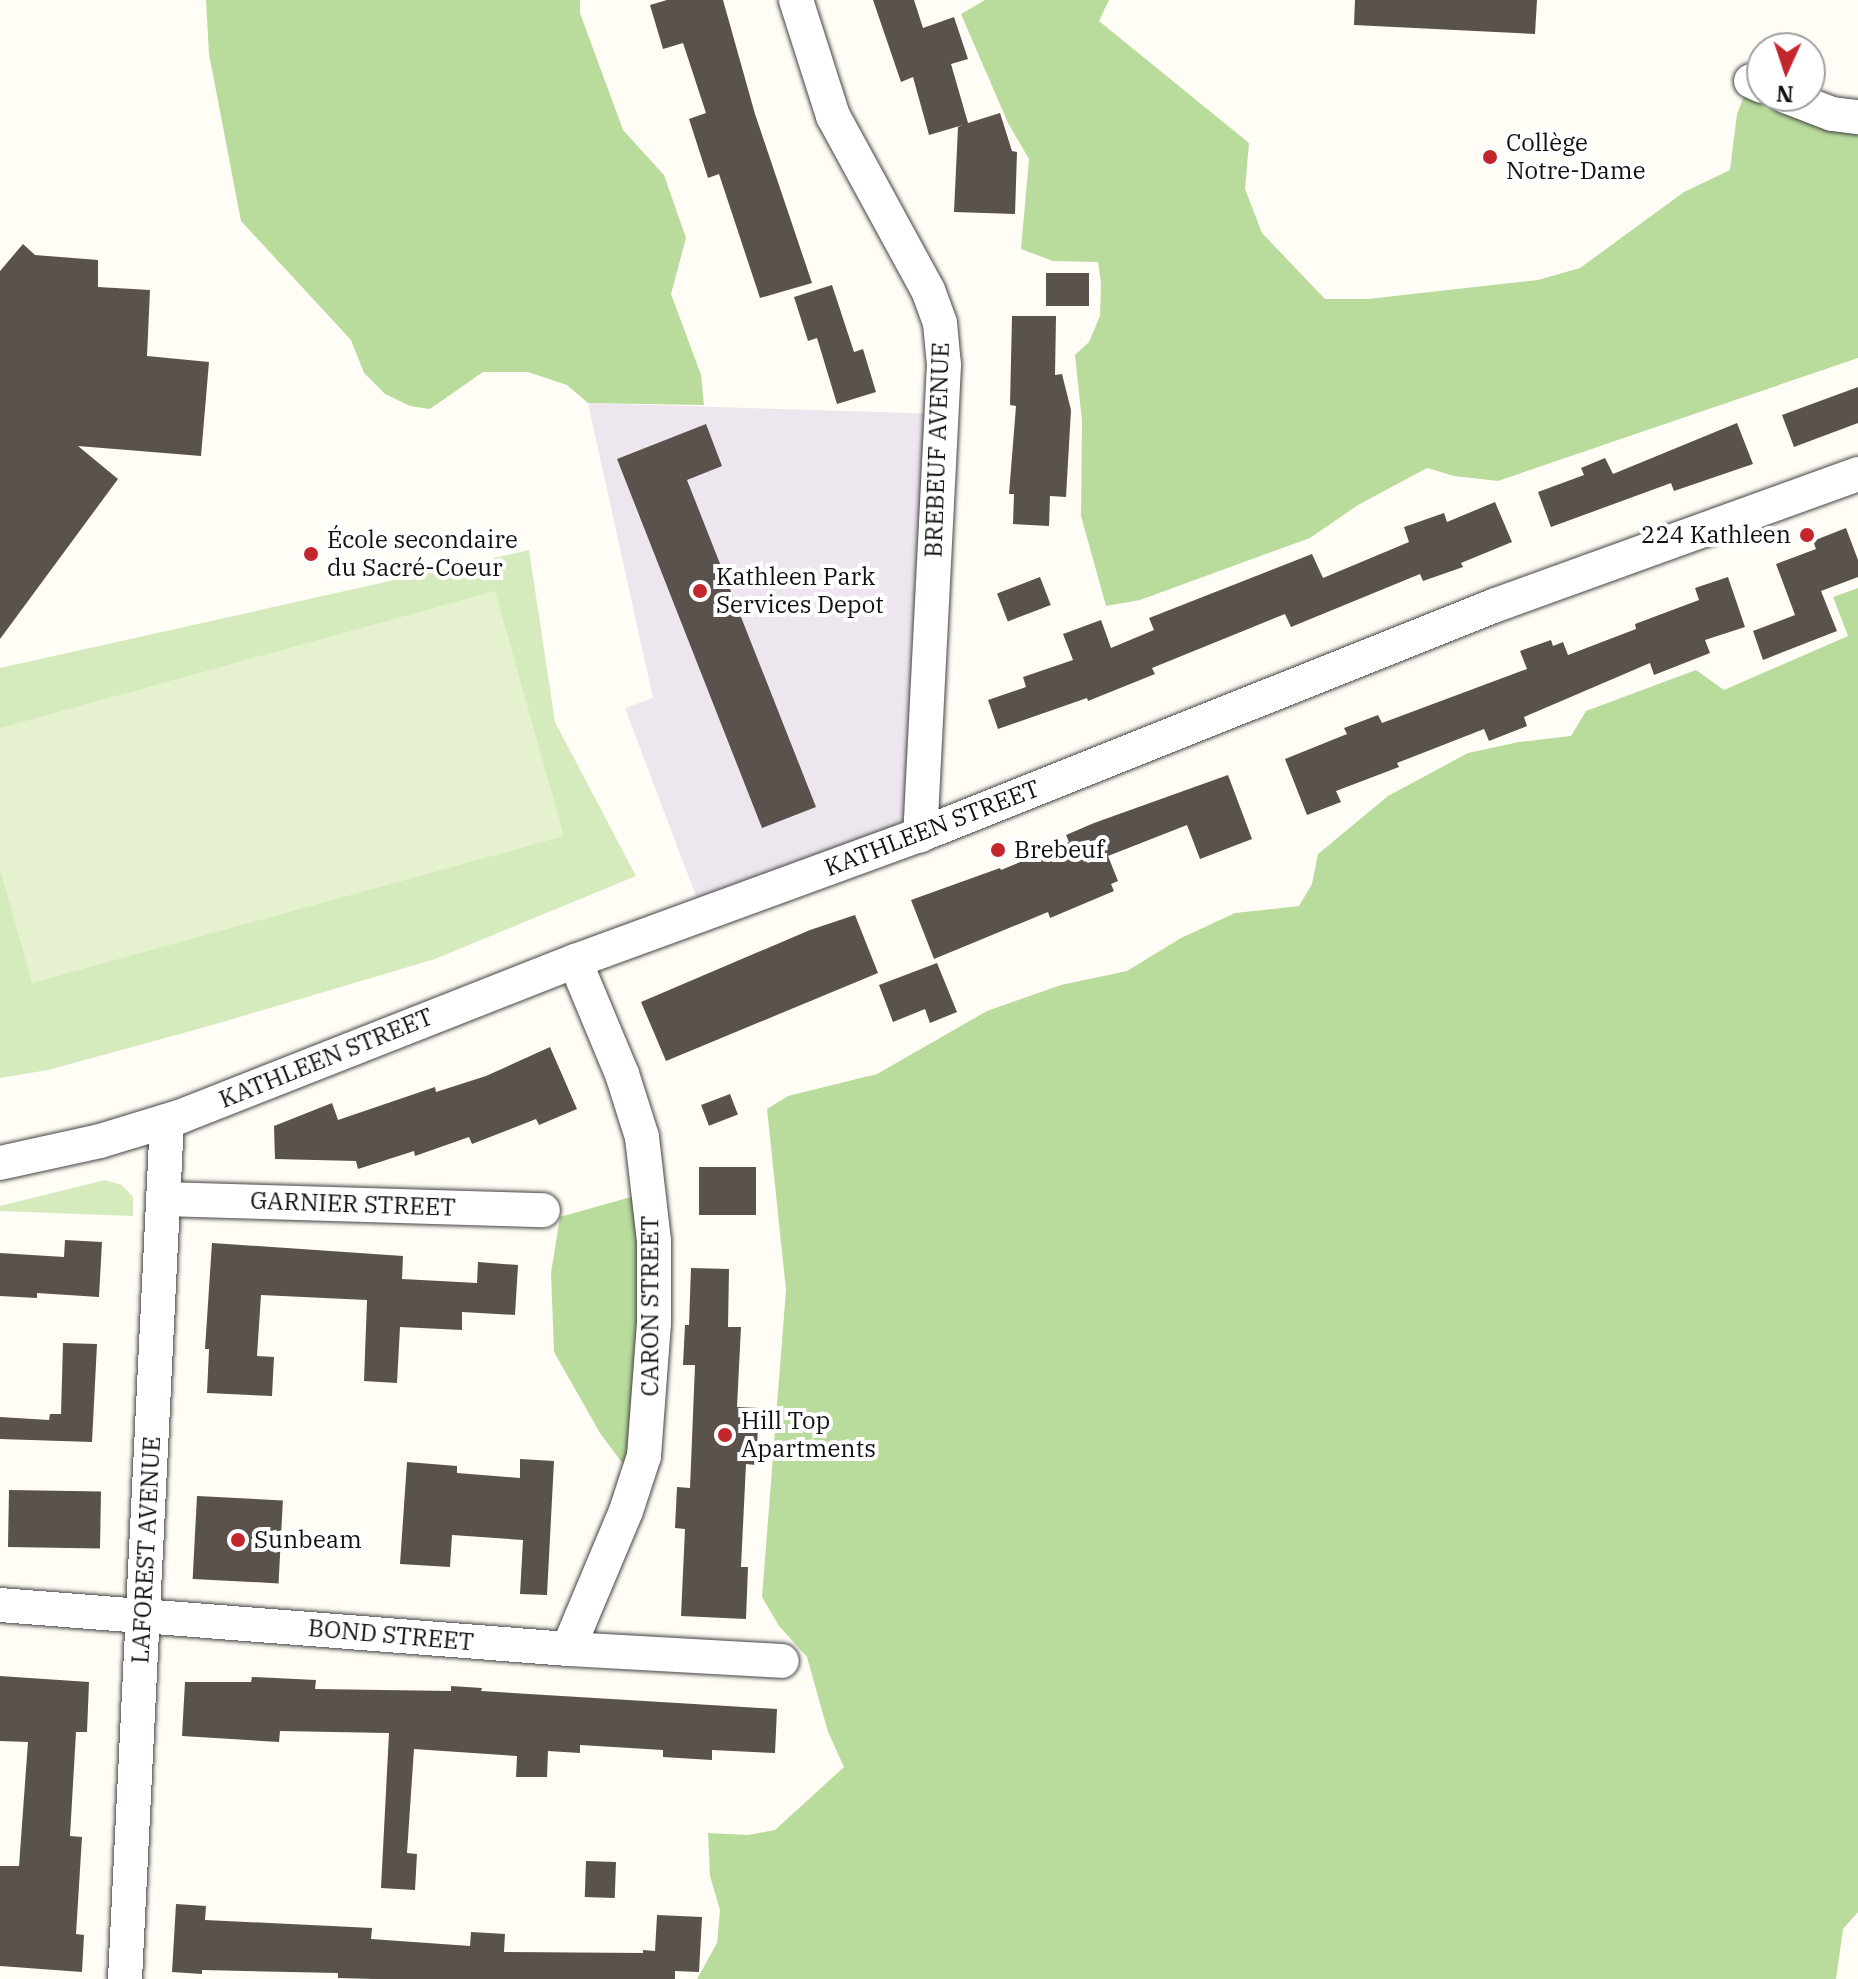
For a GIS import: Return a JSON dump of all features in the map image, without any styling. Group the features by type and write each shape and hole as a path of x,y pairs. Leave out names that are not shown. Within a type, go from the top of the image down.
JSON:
{"street":[{"name":"BREBEUF AVENUE","path":"796,0 833,116 928,290 940,323 944,365 920,835"},
{"path":"1826,112 1858,117"},
{"name":"KATHLEEN STREET","path":"0,1163 100,1141 167,1121 575,961 920,835 1496,605 1858,474"},
{"name":"CARON STREET","path":"568,1649 626,1511 644,1456 654,1323 654,1241 642,1137 622,1074 575,961"},
{"name":"LAFOREST AVENUE","path":"125,1979 167,1121"},
{"name":"GARNIER STREET","path":"163,1199 543,1210"},
{"name":"BOND STREET","path":"0,1605 568,1649 782,1661"}],"shaded area":[{"path":"588,403 944,414 922,833 702,912 625,708 653,698"}],"green space":[{"path":"206,0 580,0 580,13 623,130 664,175 686,238 671,294 701,375 704,405 588,403 567,385 528,372 483,372 430,409 410,406 385,394 364,373 351,340 241,221 209,54"},
{"path":"985,0 1109,0 1099,21 1249,143 1245,189 1262,233 1325,299 1368,299 1538,280 1580,268 1684,192 1730,170 1737,114 1746,91 1746,112 1826,112 1826,108 1858,119 1858,358 1498,481 1454,476 1427,468 1358,505 1310,538 1140,600 1106,606 1081,516 1082,421 1075,355 1089,342 1100,316 1098,262 1053,261 1021,249 1029,159 1008,123 961,14"},
{"path":"529,550 555,722 636,876 435,959 209,1026 48,1070 0,1078 0,668"},
{"path":"1858,588 1858,1912 1843,1929 1836,1979 697,1979 717,1943 720,1910 710,1876 708,1833 748,1835 775,1830 844,1767 828,1732 807,1657 779,1626 762,1597 786,1290 767,1109 788,1096 877,1074 987,1011 1061,985 1127,971 1181,938 1235,913 1299,906 1312,884 1318,854 1388,796 1468,753 1519,742 1571,736 1586,711 1696,670 1724,690 1848,636 1833,597"},
{"path":"495,591 564,836 32,983 0,869 0,728"},
{"path":"105,1180 122,1185 133,1197 133,1216 0,1211 0,1206"},
{"path":"645,1193 632,1476 600,1433 554,1352 551,1273 560,1217"}],"building":[{"path":"667,0 723,0 755,114 812,283 760,298 719,174 708,178 689,119 706,113 683,43 663,49 650,5"},
{"path":"873,0 914,0 923,28 954,17 968,59 951,64 968,123 1000,113 1012,151 1017,152 1015,214 954,212 958,127 963,125 929,135 913,77 901,82"},
{"path":"1355,0 1537,0 1535,34 1354,25"},
{"path":"23,244 35,255 98,260 98,287 150,290 147,356 209,362 201,456 78,446 118,479 0,639 0,271"},
{"path":"1046,273 1089,273 1089,306 1046,306"},
{"path":"832,285 854,352 863,349 876,392 837,404 817,338 808,341 794,297"},
{"path":"1012,316 1056,316 1055,375 1062,374 1071,410 1066,497 1050,496 1049,526 1013,524 1014,494 1009,494 1016,406 1010,405"},
{"path":"1858,387 1858,423 1794,447 1782,415"},
{"path":"1737,423 1753,464 1674,491 1671,483 1551,527 1538,492 1584,475 1581,468 1605,458 1613,474"},
{"name":"Kathleen Park Services Depot","path":"706,424 722,466 687,480 816,807 762,828 617,459"},
{"path":"1495,502 1512,542 1461,563 1463,567 1423,581 1420,574 1291,627 1285,614 1152,668 1155,674 1088,701 1087,698 998,729 988,700 1026,687 1023,677 1073,660 1063,634 1101,620 1111,648 1154,630 1149,618 1312,554 1323,578 1409,542 1404,527 1444,513 1447,522"},
{"path":"1846,528 1858,560 1858,577 1821,591 1837,631 1763,660 1753,631 1795,615 1776,564 1816,549 1813,541"},
{"path":"1040,577 1051,605 1008,621 997,593"},
{"path":"1728,577 1745,627 1705,640 1710,653 1654,675 1650,663 1524,717 1527,726 1489,741 1484,729 1397,763 1399,767 1336,791 1341,802 1307,815 1285,759 1347,734 1344,728 1378,715 1382,723 1527,669 1520,651 1551,640 1553,646 1563,642 1568,655 1636,629 1635,624 1699,600 1695,588"},
{"path":"1228,775 1252,839 1200,859 1187,825 1108,856 1118,881 1111,884 1114,891 1050,918 1048,912 934,959 911,900 1001,870 1069,842 1066,835 1094,823"},
{"path":"855,915 878,973 666,1061 641,1002 810,930"},
{"path":"937,963 957,1012 930,1023 925,1009 893,1022 879,985"},
{"path":"550,1047 577,1109 539,1125 536,1119 472,1144 469,1137 415,1156 414,1151 358,1169 356,1161 275,1159 274,1126 332,1103 338,1120 435,1087 436,1092 486,1076"},
{"path":"730,1094 738,1115 709,1126 701,1105"},
{"path":"699,1167 756,1167 756,1215 699,1215"},
{"path":"65,1240 102,1242 99,1297 37,1293 37,1298 0,1296 0,1253 64,1257"},
{"path":"212,1243 403,1256 402,1279 477,1283 478,1262 518,1265 515,1315 462,1312 462,1330 400,1327 397,1383 364,1381 367,1300 261,1295 257,1356 274,1357 272,1396 207,1393 209,1349 205,1349"},
{"path":"691,1268 729,1269 728,1327 741,1327 737,1407 759,1408 756,1465 746,1464 741,1567 748,1567 746,1619 681,1616 685,1529 675,1528 677,1487 690,1488 695,1365 683,1365 685,1325 689,1325"},
{"path":"63,1343 97,1344 92,1442 0,1439 0,1417 49,1420 50,1414 61,1414"},
{"path":"520,1459 554,1461 547,1595 520,1594 523,1540 452,1535 450,1567 400,1564 407,1462 457,1466 457,1473 520,1478"},
{"path":"9,1490 101,1492 100,1549 8,1547"},
{"name":"Sunbeam","path":"197,1496 283,1501 279,1583 193,1579"},
{"path":"0,1676 89,1682 87,1732 76,1732 70,1836 82,1837 76,1934 84,1935 82,1972 0,1966 0,1866 19,1866 28,1742 0,1741"},
{"path":"252,1677 316,1680 315,1689 451,1691 451,1686 482,1688 481,1691 777,1709 775,1753 712,1750 712,1760 663,1757 663,1750 580,1745 580,1753 548,1751 547,1777 516,1777 517,1756 414,1749 407,1853 417,1854 415,1890 381,1888 389,1733 280,1731 279,1742 182,1736 185,1682 251,1682"},
{"path":"586,1861 616,1862 615,1898 585,1897"},
{"path":"176,1904 206,1906 205,1920 372,1928 371,1939 470,1946 471,1932 505,1934 504,1952 655,1951 657,1915 702,1917 699,1972 675,1971 675,1979 374,1979 338,1978 338,1973 172,1972"}],"place":[{"name":"Collège Notre-Dame","path":"1490,157"},
{"name":"224 Kathleen","path":"1807,535"},
{"name":"École secondaire du Sacré-Coeur","path":"311,554"},
{"name":"Kathleen Park Services Depot","path":"700,591"},
{"name":"Brebeuf","path":"998,850"},
{"name":"Hill Top Apartments","path":"725,1435"},
{"name":"Sunbeam","path":"238,1540"}]}
